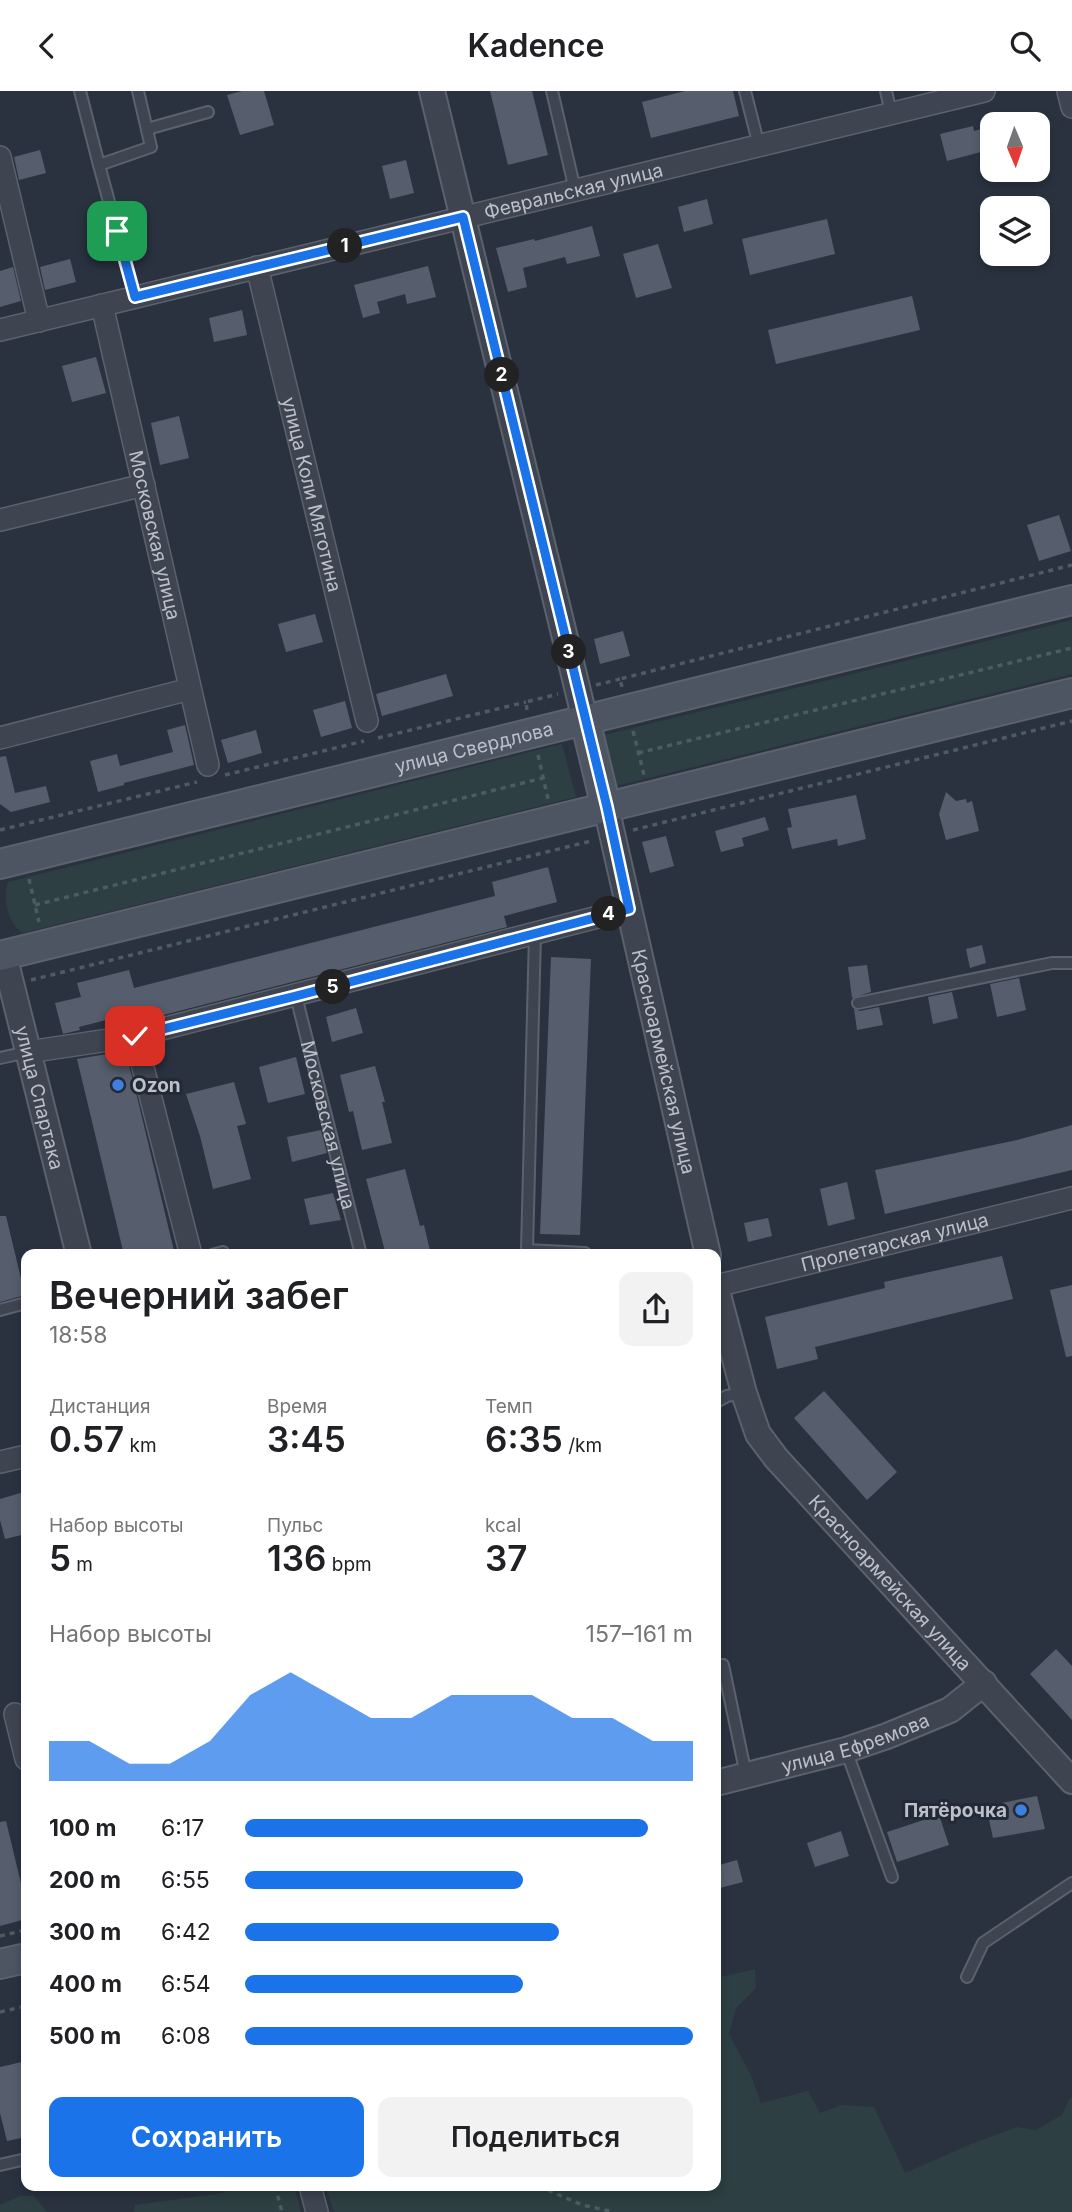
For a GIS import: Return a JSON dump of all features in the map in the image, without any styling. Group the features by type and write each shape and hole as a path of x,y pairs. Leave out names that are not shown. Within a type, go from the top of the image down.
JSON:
{"main road":[{"name":"улица Свердлова","path":"12,861 1072,600"},
{"path":"1,950 45,945 1072,693"},
{"name":"Красноармейская улица","path":"585,720 607,807"},
{"path":"0,1964 21,1959"}],"street":[{"name":"Красноармейская улица","path":"432,91 585,720"},
{"name":"Февральская улица","path":"0,330 984,91"},
{"path":"1068,91 1072,107"},
{"path":"0,157 39,321"},
{"name":"улица Коли Мяготина","path":"257,267 370,733"},
{"name":"Московская улица","path":"102,305 209,774"},
{"path":"0,520 144,485"},
{"path":"0,738 190,688"},
{"name":"Красноармейская улица","path":"607,807 707,1249"},
{"path":"29,1052 135,1036 629,909"},
{"name":"улица Спартака","path":"1,950 78,1249"},
{"path":"135,1036 189,1249"},
{"name":"Пролетарская улица","path":"721,1285 1072,1198"},
{"name":"Красноармейская улица","path":"721,1305 744,1393 758,1434 776,1458 1072,1781"},
{"path":"0,1462 21,1457"},
{"name":"улица Ефремова","path":"721,1782 846,1750 887,1736 950,1710 984,1683"},
{"path":"15,1714 21,1739"},
{"path":"311,2191 317,2212"}],"lane":[{"path":"80,91 135,297"},
{"path":"99,165 151,147 138,91"},
{"path":"552,91 575,190"},
{"path":"745,91 758,146"},
{"path":"886,91 891,113"},
{"path":"147,129 208,112"},
{"path":"527,1249 535,935"},
{"path":"858,1003 1052,963 1072,963"},
{"name":"Московская улица","path":"296,996 359,1249"},
{"path":"0,1058 29,1052"},
{"path":"0,1310 21,1304"},
{"path":"721,1399 744,1393"},
{"path":"721,1665 746,1775"},
{"path":"846,1750 892,1877"},
{"path":"967,1977 983,1943 1072,1883"},
{"path":"0,2165 21,2160"}],"path":[{"path":"639,753 1072,648"},
{"path":"0,830 370,733 526,702"},
{"path":"11,985 1072,721"},
{"path":"35,905 543,778"},
{"path":"16,826 12,861 35,905 52,975"},
{"path":"0,1936 21,1931"},
{"path":"0,2012 21,2007"},
{"path":"276,2191 282,2212"},
{"path":"550,2191 582,2205 614,2212"}],"shaded area":[{"path":"1072,620 1072,674 616,786 604,735"},
{"path":"562,744 576,797 23,933 10,917 6,895 8,882"},
{"path":"755,1969 756,1988 736,2008 729,2034 751,2075 761,2103 808,2091 820,2113 842,2105 874,2107 905,2173 1017,2127 1036,2130 1062,2115 1072,2097 1072,2212 334,2212 327,2191 721,2191 721,1977"},
{"path":"295,2191 301,2212 134,2212 135,2205 223,2193"},
{"path":"20,2196 34,2196 47,2212 0,2212 0,2205"}],"building":[{"path":"242,91 264,91 274,125 240,135 227,95"},
{"path":"490,91 532,91 548,155 508,165"},
{"path":"685,91 733,91 739,116 651,138 642,102"},
{"path":"973,126 974,131 980,129 980,152 947,161 940,134"},
{"path":"40,150 46,173 19,180 14,157"},
{"path":"406,160 414,193 390,199 382,166"},
{"path":"707,199 713,224 684,232 678,207"},
{"path":"827,219 835,254 750,275 742,239"},
{"path":"592,226 600,256 567,264 565,257 523,268 527,287 508,292 496,248"},
{"path":"658,244 672,288 636,298 623,254"},
{"path":"70,259 76,282 45,290 40,267"},
{"path":"428,266 436,297 407,304 405,294 377,302 380,313 363,318 354,285"},
{"path":"13,267 21,301 0,307 0,271"},
{"path":"912,296 920,330 776,364 768,330"},
{"path":"242,310 247,335 214,342 209,318"},
{"path":"96,357 106,393 72,402 62,366"},
{"path":"179,416 189,458 160,465 151,423"},
{"path":"1059,515 1071,551 1039,561 1027,525"},
{"path":"315,614 323,642 286,652 278,624"},
{"path":"623,631 630,656 600,664 594,639"},
{"path":"446,674 453,696 382,716 376,694"},
{"path":"345,701 352,728 321,737 313,710"},
{"path":"185,725 194,765 98,792 90,761 117,754 120,766 173,752 167,730"},
{"path":"256,730 262,753 228,763 221,740"},
{"path":"6,756 15,793 46,786 50,802 11,812 0,804 0,757"},
{"path":"946,792 956,801 972,801 979,831 946,840 939,814"},
{"path":"856,795 866,839 838,846 837,839 792,849 787,828 792,827 788,809"},
{"path":"765,817 769,830 742,838 744,846 721,852 715,831"},
{"path":"666,836 674,866 650,873 642,842"},
{"path":"548,867 557,902 504,916 507,927 136,1022 133,1013 79,1027 80,1030 63,1034 55,1003 81,997 77,983 129,970 134,988 495,896 492,882"},
{"path":"982,945 986,963 970,968 966,949"},
{"path":"551,957 591,959 580,1235 540,1234"},
{"path":"867,965 871,992 852,998 848,967"},
{"path":"1019,978 1026,1010 997,1017 990,984"},
{"path":"952,992 958,1018 933,1024 928,997"},
{"path":"879,1007 883,1025 857,1030 854,1009 860,1011"},
{"path":"356,1008 363,1033 332,1042 326,1017"},
{"path":"125,1051 174,1249 123,1249 77,1059"},
{"path":"296,1057 305,1094 268,1103 259,1067"},
{"path":"375,1066 392,1143 362,1150 353,1111 349,1112 340,1075"},
{"path":"234,1082 246,1124 237,1126 251,1179 213,1189 186,1094"},
{"path":"1072,1125 1072,1170 885,1214 875,1170 1017,1140"},
{"path":"321,1130 327,1153 292,1162 287,1137"},
{"path":"405,1169 420,1226 424,1225 430,1249 384,1249 366,1179"},
{"path":"847,1182 855,1219 828,1226 820,1189"},
{"path":"333,1193 341,1220 310,1225 304,1199"},
{"path":"0,1216 6,1216 21,1278 21,1296 0,1302"},
{"path":"768,1218 772,1236 748,1242 744,1223"},
{"path":"1002,1256 1013,1299 815,1347 818,1359 777,1369 765,1317 885,1288 884,1282"},
{"path":"1072,1285 1072,1356 1066,1357 1050,1290"},
{"path":"824,1391 897,1472 867,1500 794,1418"},
{"path":"21,1493 21,1535 5,1539 0,1520 0,1499"},
{"path":"1056,1649 1072,1666 1072,1720 1030,1674"},
{"path":"1037,1796 1045,1829 993,1838 986,1806"},
{"path":"939,1815 949,1845 897,1862 887,1832"},
{"path":"6,1821 21,1883 21,1920 0,1926 0,1822"},
{"path":"841,1831 849,1856 815,1867 807,1843"},
{"path":"737,1860 743,1882 721,1888 721,1865"},
{"path":"21,2062 21,2138 7,2141 0,2113 0,2067"}],"place":[{"name":"Ozon","path":"118,1085"},
{"name":"Пятёрочка","path":"1021,1810"}],"route":[{"path":"117,231 135,297 463,217 607,807 629,909 135,1036"}]}
